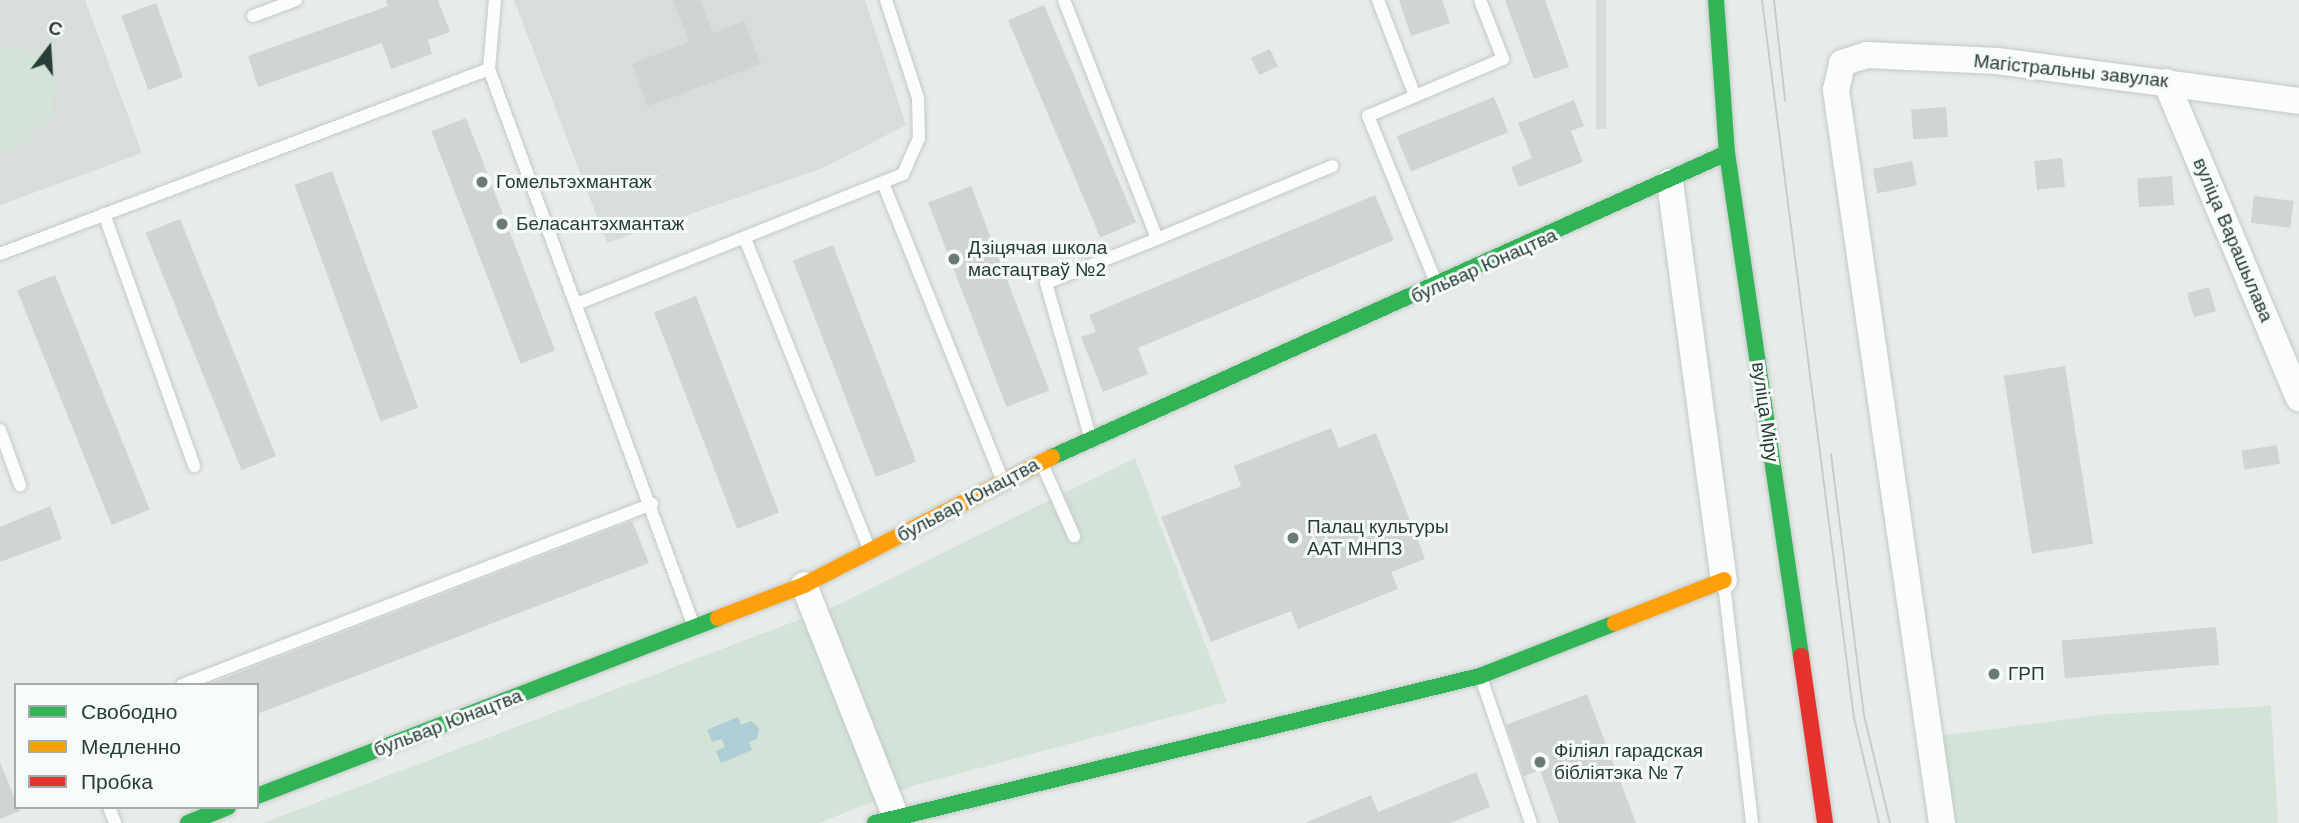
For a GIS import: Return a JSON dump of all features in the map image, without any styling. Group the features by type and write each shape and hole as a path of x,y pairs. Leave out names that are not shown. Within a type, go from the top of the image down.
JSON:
{"street":[{"name":"вуліца Міру","path":"1716,0 1727,153 1825,823"},
{"name":"Магістральны завулак","path":"1942,823 1836,90 1842,63 1866,55 1997,61 2299,101"},
{"name":"вуліца Варашылава","path":"2166,82 2299,398"},
{"name":"бульвар Юнацтва","path":"259,795 804,585 871,553 1002,479 1090,437 1438,288 1670,182 1727,153"},
{"path":"804,585 889,820 1480,676 1724,580 1670,182"},
{"path":"188,823 223,809"}],"lane":[{"path":"253,16 296,0"},
{"path":"495,0 489,69 579,303 694,627"},
{"path":"579,303 746,241 903,174 919,138 918,98 886,0"},
{"path":"1064,0 1157,239"},
{"path":"1378,0 1415,96"},
{"path":"1438,288 1368,116 1503,59 1480,0"},
{"path":"0,254 489,69"},
{"path":"1090,437 1046,283 1332,166"},
{"path":"883,183 1002,479"},
{"path":"104,214 194,466"},
{"path":"746,241 871,553"},
{"path":"0,430 20,485"},
{"path":"1040,461 1074,536"},
{"path":"187,683 652,503"},
{"path":"1724,580 1752,823"},
{"path":"1480,676 1531,823"}],"shaded area":[{"path":"0,0 85,0 142,153 0,205"},
{"path":"514,0 865,0 906,125 823,168 607,243"},
{"path":"1596,0 1606,0 1606,129 1596,129"}],"green space":[{"path":"0,46 33,52 56,84 50,118 22,145 0,153"},
{"path":"1135,458 1227,702 912,786 819,823 263,823 835,606"},
{"path":"2271,706 2278,823 1954,823 1939,736 2109,714"}],"water":[{"path":"738,717 741,725 751,721 759,728 757,739 749,742 752,750 721,763 716,751 725,747 722,739 712,742 707,730"}],"building":[{"path":"386,0 438,0 450,32 428,40 432,54 391,69 382,43 258,87 248,56 388,6"},
{"path":"673,0 700,0 713,33 744,21 761,64 648,106 632,64 689,42"},
{"path":"1399,0 1442,0 1450,23 1411,36"},
{"path":"1505,0 1545,0 1569,67 1534,79"},
{"path":"156,3 183,77 148,90 121,16"},
{"path":"1044,5 1136,222 1100,237 1008,20"},
{"path":"1270,49 1278,66 1259,75 1251,58"},
{"path":"1494,97 1508,132 1411,172 1397,136"},
{"path":"1574,100 1584,126 1571,131 1583,162 1519,187 1511,167 1532,158 1518,123"},
{"path":"1946,107 1948,137 1913,139 1911,109"},
{"path":"466,118 555,350 521,364 431,131"},
{"path":"2062,158 2065,187 2037,190 2034,161"},
{"path":"1912,161 1917,186 1878,193 1873,169"},
{"path":"332,171 418,408 381,421 294,185"},
{"path":"2172,176 2174,205 2139,207 2137,178"},
{"path":"971,186 1049,390 1007,407 928,202"},
{"path":"1375,195 1394,240 1138,348 1148,374 1103,392 1081,337 1096,332 1089,315"},
{"path":"2254,196 2294,201 2290,228 2251,223"},
{"path":"180,219 276,456 242,470 146,233"},
{"path":"833,245 916,462 876,477 793,260"},
{"path":"55,275 150,510 112,525 17,290"},
{"path":"2209,287 2216,311 2194,317 2187,293"},
{"path":"696,296 779,513 737,529 654,312"},
{"path":"2065,366 2093,544 2032,553 2004,376"},
{"name":"Палац культуры ААТ МНПЗ","path":"1331,428 1339,448 1376,433 1425,559 1391,572 1398,589 1298,629 1291,611 1211,642 1161,517 1241,486 1234,466"},
{"path":"2277,445 2280,464 2244,469 2241,451"},
{"path":"50,506 62,539 0,562 0,527"},
{"path":"632,521 649,563 259,713 259,683 212,683"},
{"path":"2216,627 2219,665 2065,678 2062,641"},
{"name":"Філіял гарадская бібліятэка № 7","path":"1587,694 1636,823 1559,823 1540,770 1524,776 1506,725"},
{"path":"0,762 14,796 14,809 20,811 0,819"},
{"path":"1476,772 1490,807 1450,823 1305,823 1371,795 1378,812"}],"tram line":[{"path":"1762,0 1854,718 1879,823"},
{"path":"1774,0 1785,100"},
{"path":"1831,454 1864,715 1890,823"}],"traffic: fast":[{"path":"1716,0 1727,153 1801,656"},
{"path":"1052,457 1727,153"},
{"path":"259,795 718,618"},
{"path":"875,823 1480,676 1615,623"},
{"path":"188,823 223,809"}],"traffic: slow":[{"path":"718,618 804,585 1052,457"},
{"path":"1615,623 1724,580"}],"traffic: jam":[{"path":"1801,656 1825,823"}],"place":[{"name":"Гомельтэхмантаж","path":"482,182"},
{"name":"Беласантэхмантаж","path":"502,224"},
{"name":"Дзіцячая школа мастацтваў №2","path":"954,259"},
{"name":"Палац культуры ААТ МНПЗ","path":"1293,538"},
{"name":"ГРП","path":"1994,674"},
{"name":"Філіял гарадская бібліятэка № 7","path":"1540,762"}]}
